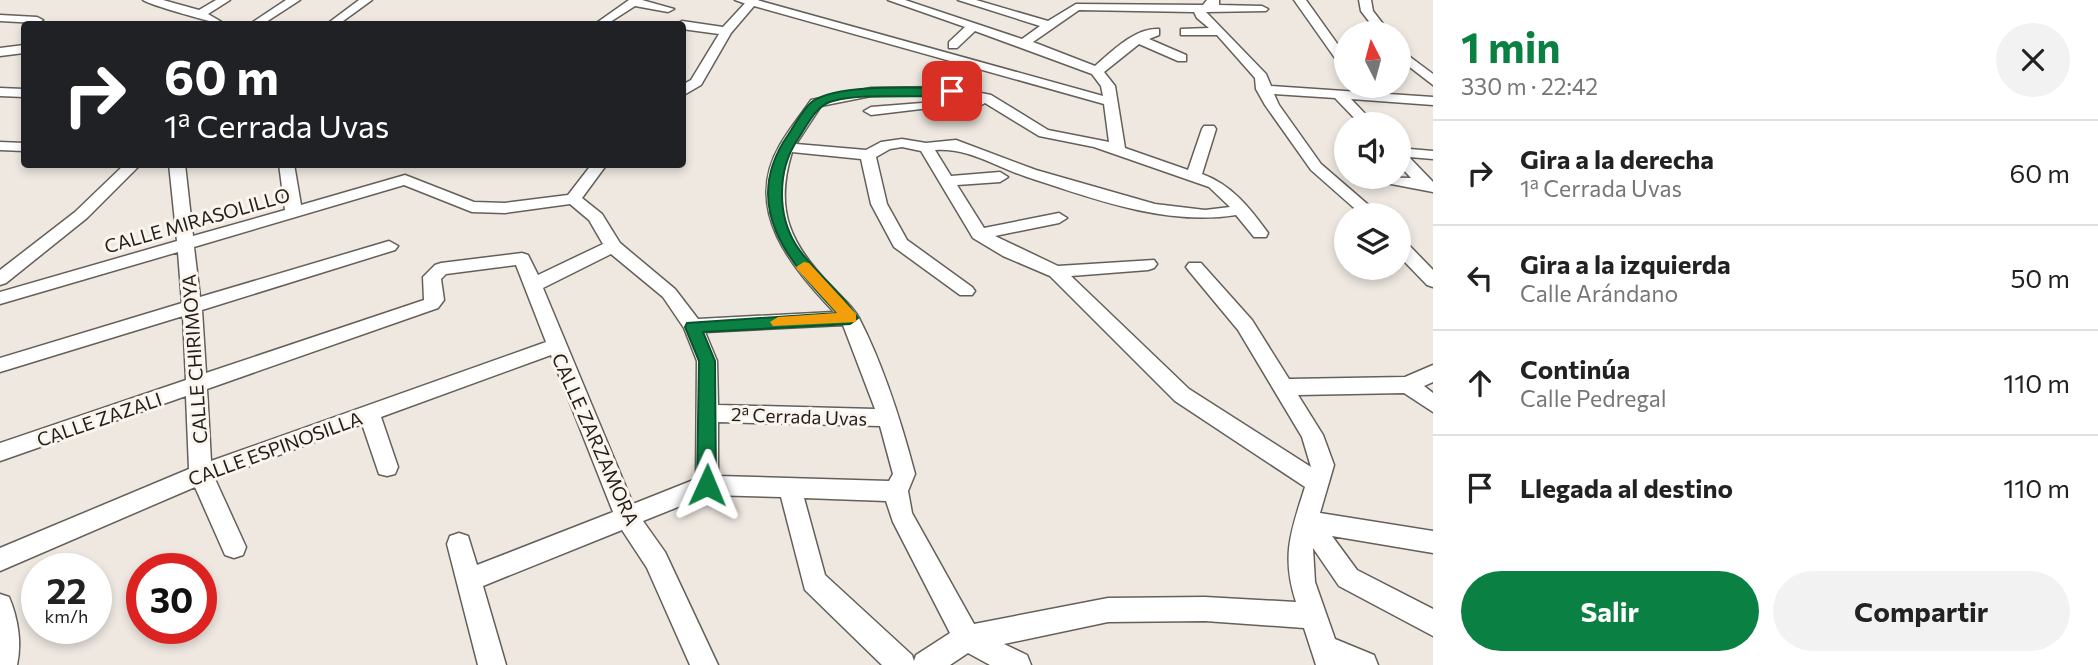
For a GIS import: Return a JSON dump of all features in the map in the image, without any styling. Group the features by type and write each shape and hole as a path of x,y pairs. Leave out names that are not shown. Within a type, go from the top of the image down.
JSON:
{"street":[{"path":"149,0 200,14 214,21"},
{"path":"200,14 224,0"},
{"path":"261,21 294,0"},
{"path":"336,21 366,0"},
{"path":"894,0 1024,43 1097,71 1108,86 1118,152"},
{"path":"964,0 1051,26"},
{"path":"1101,0 1112,9"},
{"path":"1300,0 1334,49"},
{"path":"1364,0 1367,11 1375,21"},
{"path":"609,21 634,1 668,9"},
{"path":"689,81 747,1 1002,74 1109,101"},
{"path":"1024,43 1076,7 1112,9 1208,4 1262,9"},
{"path":"1208,4 1200,12 1201,16 1220,31 1261,77 1263,89 1317,167 1358,203"},
{"path":"0,18 37,20"},
{"path":"686,26 726,31"},
{"path":"953,45 972,27"},
{"path":"1185,32 1220,31"},
{"path":"1097,71 1126,45 1155,32"},
{"path":"1139,39 1182,58"},
{"path":"0,52 21,49"},
{"path":"1411,62 1433,80"},
{"path":"952,91 968,73"},
{"path":"871,111 920,105 974,105 986,98 1002,74"},
{"path":"1263,89 1334,95"},
{"path":"1017,665 967,638 901,515 895,491 904,474 889,418 850,318 808,273 786,242 776,210 776,178 786,147 816,103 871,92 952,91 986,98 1044,133 1097,143 1215,184 1233,198 1260,233"},
{"path":"0,92 21,93"},
{"path":"1342,98 1356,112"},
{"path":"1388,98 1433,101"},
{"path":"1194,176 1209,129"},
{"path":"786,147 868,155 886,145 902,143 926,147 956,144 1043,177 1154,209 1205,215 1240,210"},
{"path":"0,146 21,147"},
{"path":"926,147 979,234 1009,252 1056,272 1182,395 1317,483"},
{"path":"1411,154 1433,155"},
{"path":"868,155 879,204 900,243 966,291"},
{"path":"1317,167 1334,170"},
{"path":"0,279 81,215 130,168"},
{"name":"CALLE CHIRIMOYA","path":"177,168 192,307 201,474 234,547"},
{"path":"287,168 294,213"},
{"path":"415,168 405,180 472,208 505,208 573,199 597,168"},
{"path":"1411,168 1430,189"},
{"path":"948,181 1000,177"},
{"name":"CALLE MIRASOLILLO","path":"0,298 405,180"},
{"path":"1411,185 1430,189"},
{"path":"573,199 596,217 613,246 670,293 692,327 707,361 707,485"},
{"path":"979,234 1059,218"},
{"path":"0,365 390,246"},
{"path":"533,285 613,246"},
{"name":"CALLE ZAZALI","path":"0,452 435,302 432,276 441,269 522,259 533,285"},
{"path":"1411,263 1433,281"},
{"path":"1056,272 1148,264"},
{"path":"1195,267 1245,325 1312,435 1323,465 1300,541 1302,582 1328,657 1364,665"},
{"name":"CALLE ZARZAMORA","path":"533,285 555,346 626,516 656,560 704,665"},
{"path":"692,327 850,318"},
{"name":"CALLE ESPINOSILLA","path":"0,560 201,474 555,346"},
{"path":"1281,387 1408,385 1433,373"},
{"path":"1408,385 1433,404"},
{"path":"369,413 387,467"},
{"name":"2ª Cerrada Uvas","path":"708,413 889,418"},
{"path":"469,580 707,485 895,491"},
{"path":"790,487 814,582 902,665"},
{"path":"1308,521 1433,542"},
{"path":"1308,521 1348,578 1433,623"},
{"path":"459,544 492,665"},
{"path":"0,606 7,648 3,665"},
{"path":"926,665 967,638 1108,610 1205,609 1312,616"}],"slow traffic":[{"path":"778,322 850,318 804,267"}],"route":[{"path":"707,485 707,361 692,327 850,318 808,273 786,242 776,210 776,178 786,147 816,103 871,92 952,91"}]}
